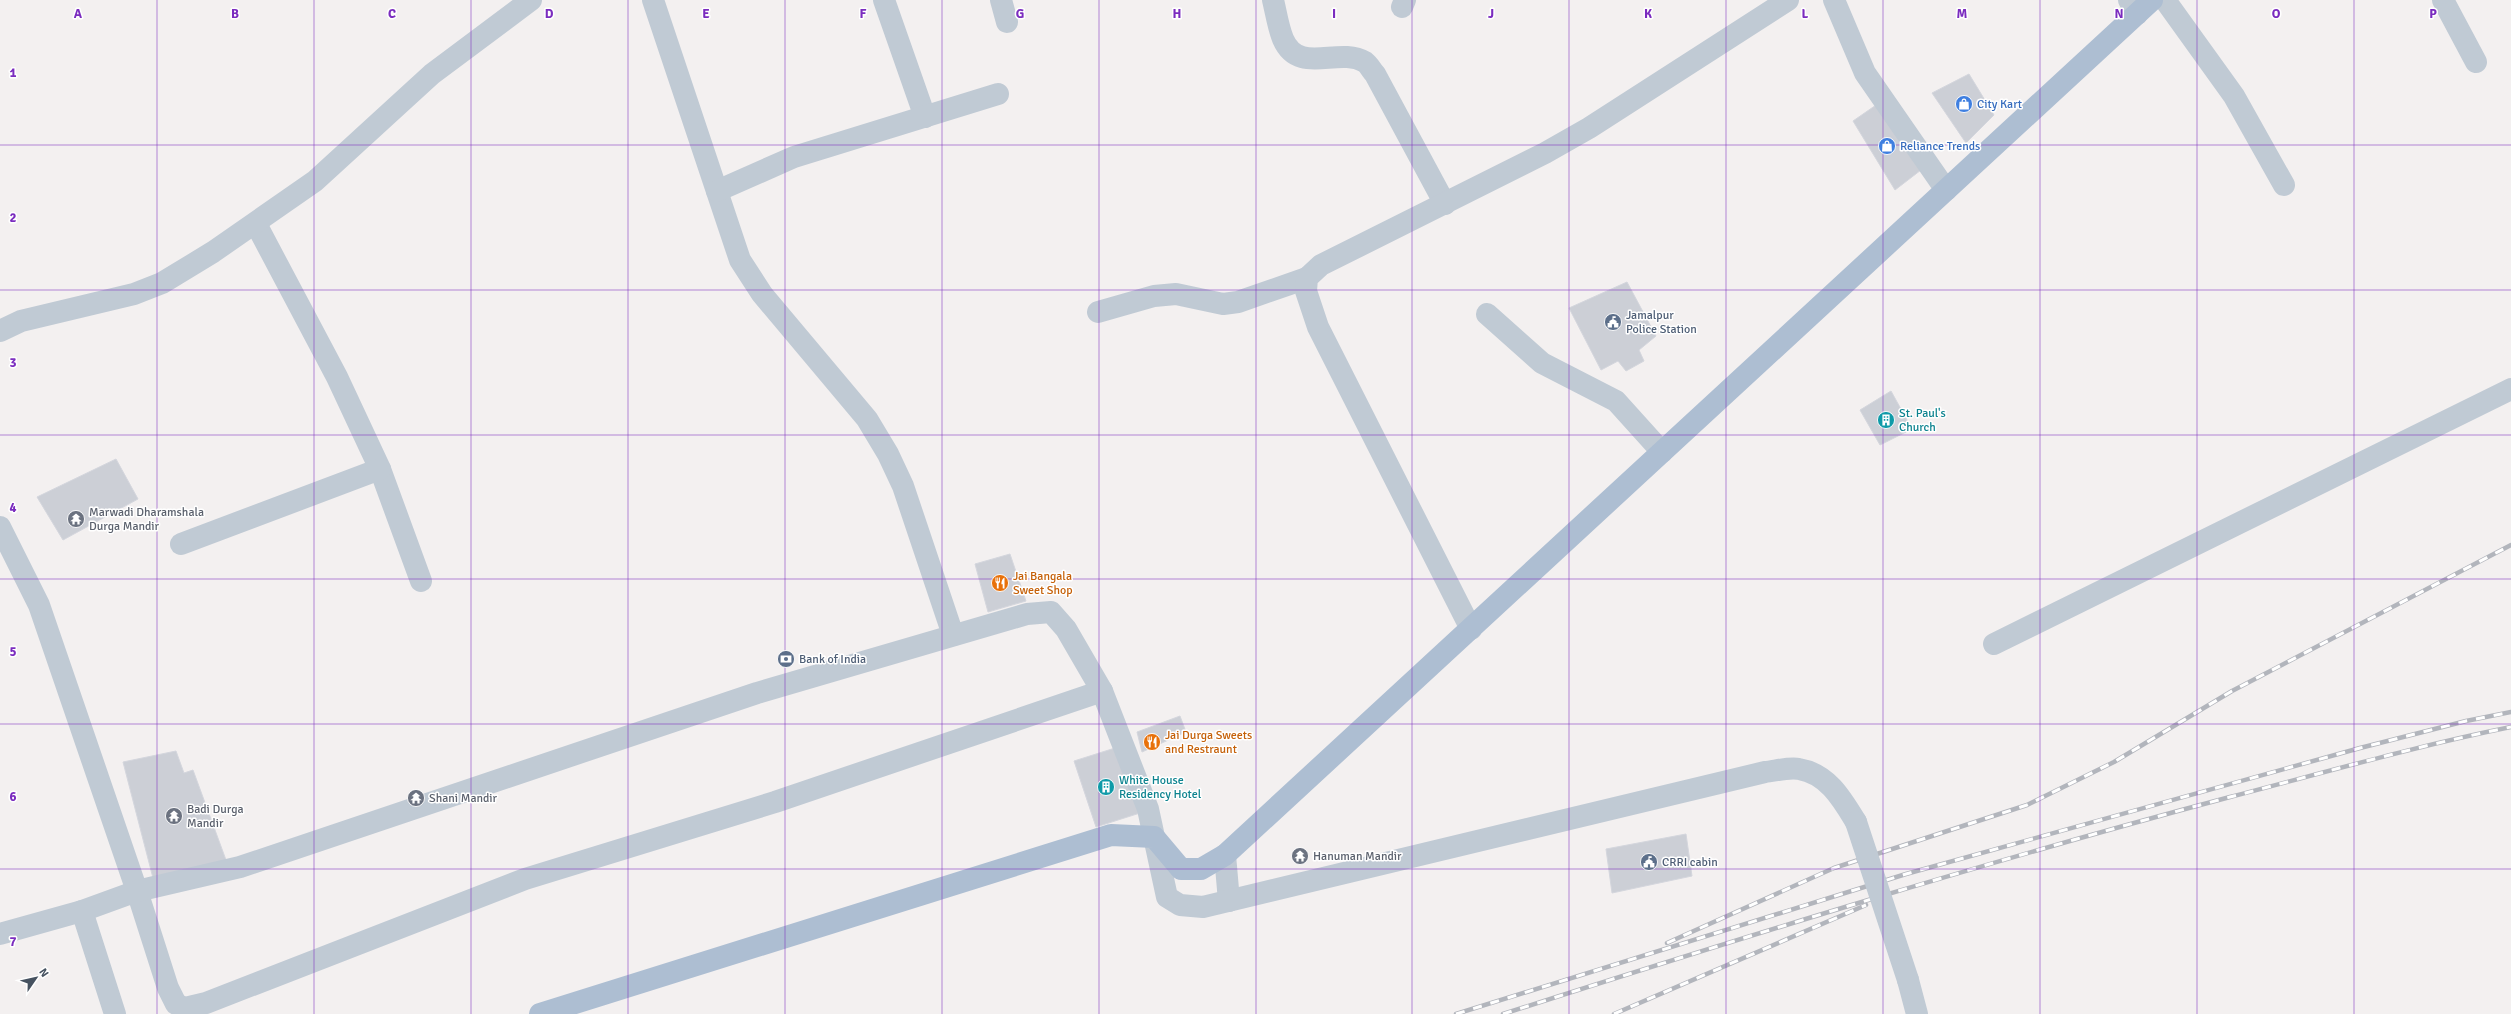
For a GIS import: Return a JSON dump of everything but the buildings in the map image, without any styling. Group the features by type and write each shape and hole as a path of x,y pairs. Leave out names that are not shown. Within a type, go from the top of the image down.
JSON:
{"main road":[{"path":"540,1014 1110,835 1154,837 1181,869 1201,869 1225,855 1946,190 2139,5"}],"street":[{"path":"0,331 21,321 134,294 162,283 256,224 315,181 432,74 531,0"},
{"path":"653,0 717,191 744,266 762,294 867,419 888,454 903,486 953,635"},
{"path":"884,0 925,117"},
{"path":"1001,0 1007,22"},
{"path":"1273,0 1283,39 1292,53 1306,60 1350,57 1366,63 1375,74 1445,204"},
{"path":"1098,312 1154,296 1176,294 1223,304 1238,302 1307,278 1321,265 1445,204 1589,128 1788,0"},
{"path":"1834,0 1865,73 1946,190"},
{"path":"2165,0 2234,96 2284,185"},
{"path":"2443,0 2476,62"},
{"path":"717,191 794,157 998,94"},
{"path":"256,224 337,377 380,469 421,581"},
{"path":"1307,278 1306,291 1318,327 1471,629"},
{"path":"1487,314 1542,363 1616,400 1662,452"},
{"path":"1994,644 2511,389"},
{"path":"181,544 380,469"},
{"path":"0,527 38,605 137,891 168,988 176,1004 185,1008 206,1003 525,879 775,802 1102,691"},
{"path":"0,934 82,911 137,891 240,867 757,692 1026,614 1051,612 1066,629 1102,691 1148,809 1167,897 1180,905 1203,907 1765,772 1798,768 1818,775 1840,794 1856,822 1908,980 1917,1014"},
{"path":"1225,855 1230,901"},
{"path":"82,911 115,1014"}],"railway":[{"path":"1667,943 1834,868 2027,805 2114,762 2232,691 2511,545"},
{"path":"1456,1014 1906,874 2360,748 2466,721 2511,712"},
{"path":"1503,1014 1774,929 1956,874 2138,822 2370,760 2475,734 2511,727"},
{"path":"1614,1014 1866,905"}],"place":[{"name":"City Kart","path":"1964,104"},
{"name":"Reliance Trends","path":"1887,146"},
{"name":"Jamalpur Police Station","path":"1613,322"},
{"name":"St. Paul's Church","path":"1886,420"},
{"name":"Marwadi Dharamshala Durga Mandir","path":"76,519"},
{"name":"Jai Bangala Sweet Shop","path":"1000,583"},
{"name":"Bank of India","path":"786,659"},
{"name":"Jai Durga Sweets and Restraunt","path":"1152,742"},
{"name":"White House Residency Hotel","path":"1106,787"},
{"name":"Shani Mandir","path":"416,798"},
{"name":"Badi Durga Mandir","path":"174,816"},
{"name":"Hanuman Mandir","path":"1300,856"},
{"name":"CRRI cabin","path":"1649,862"}]}
